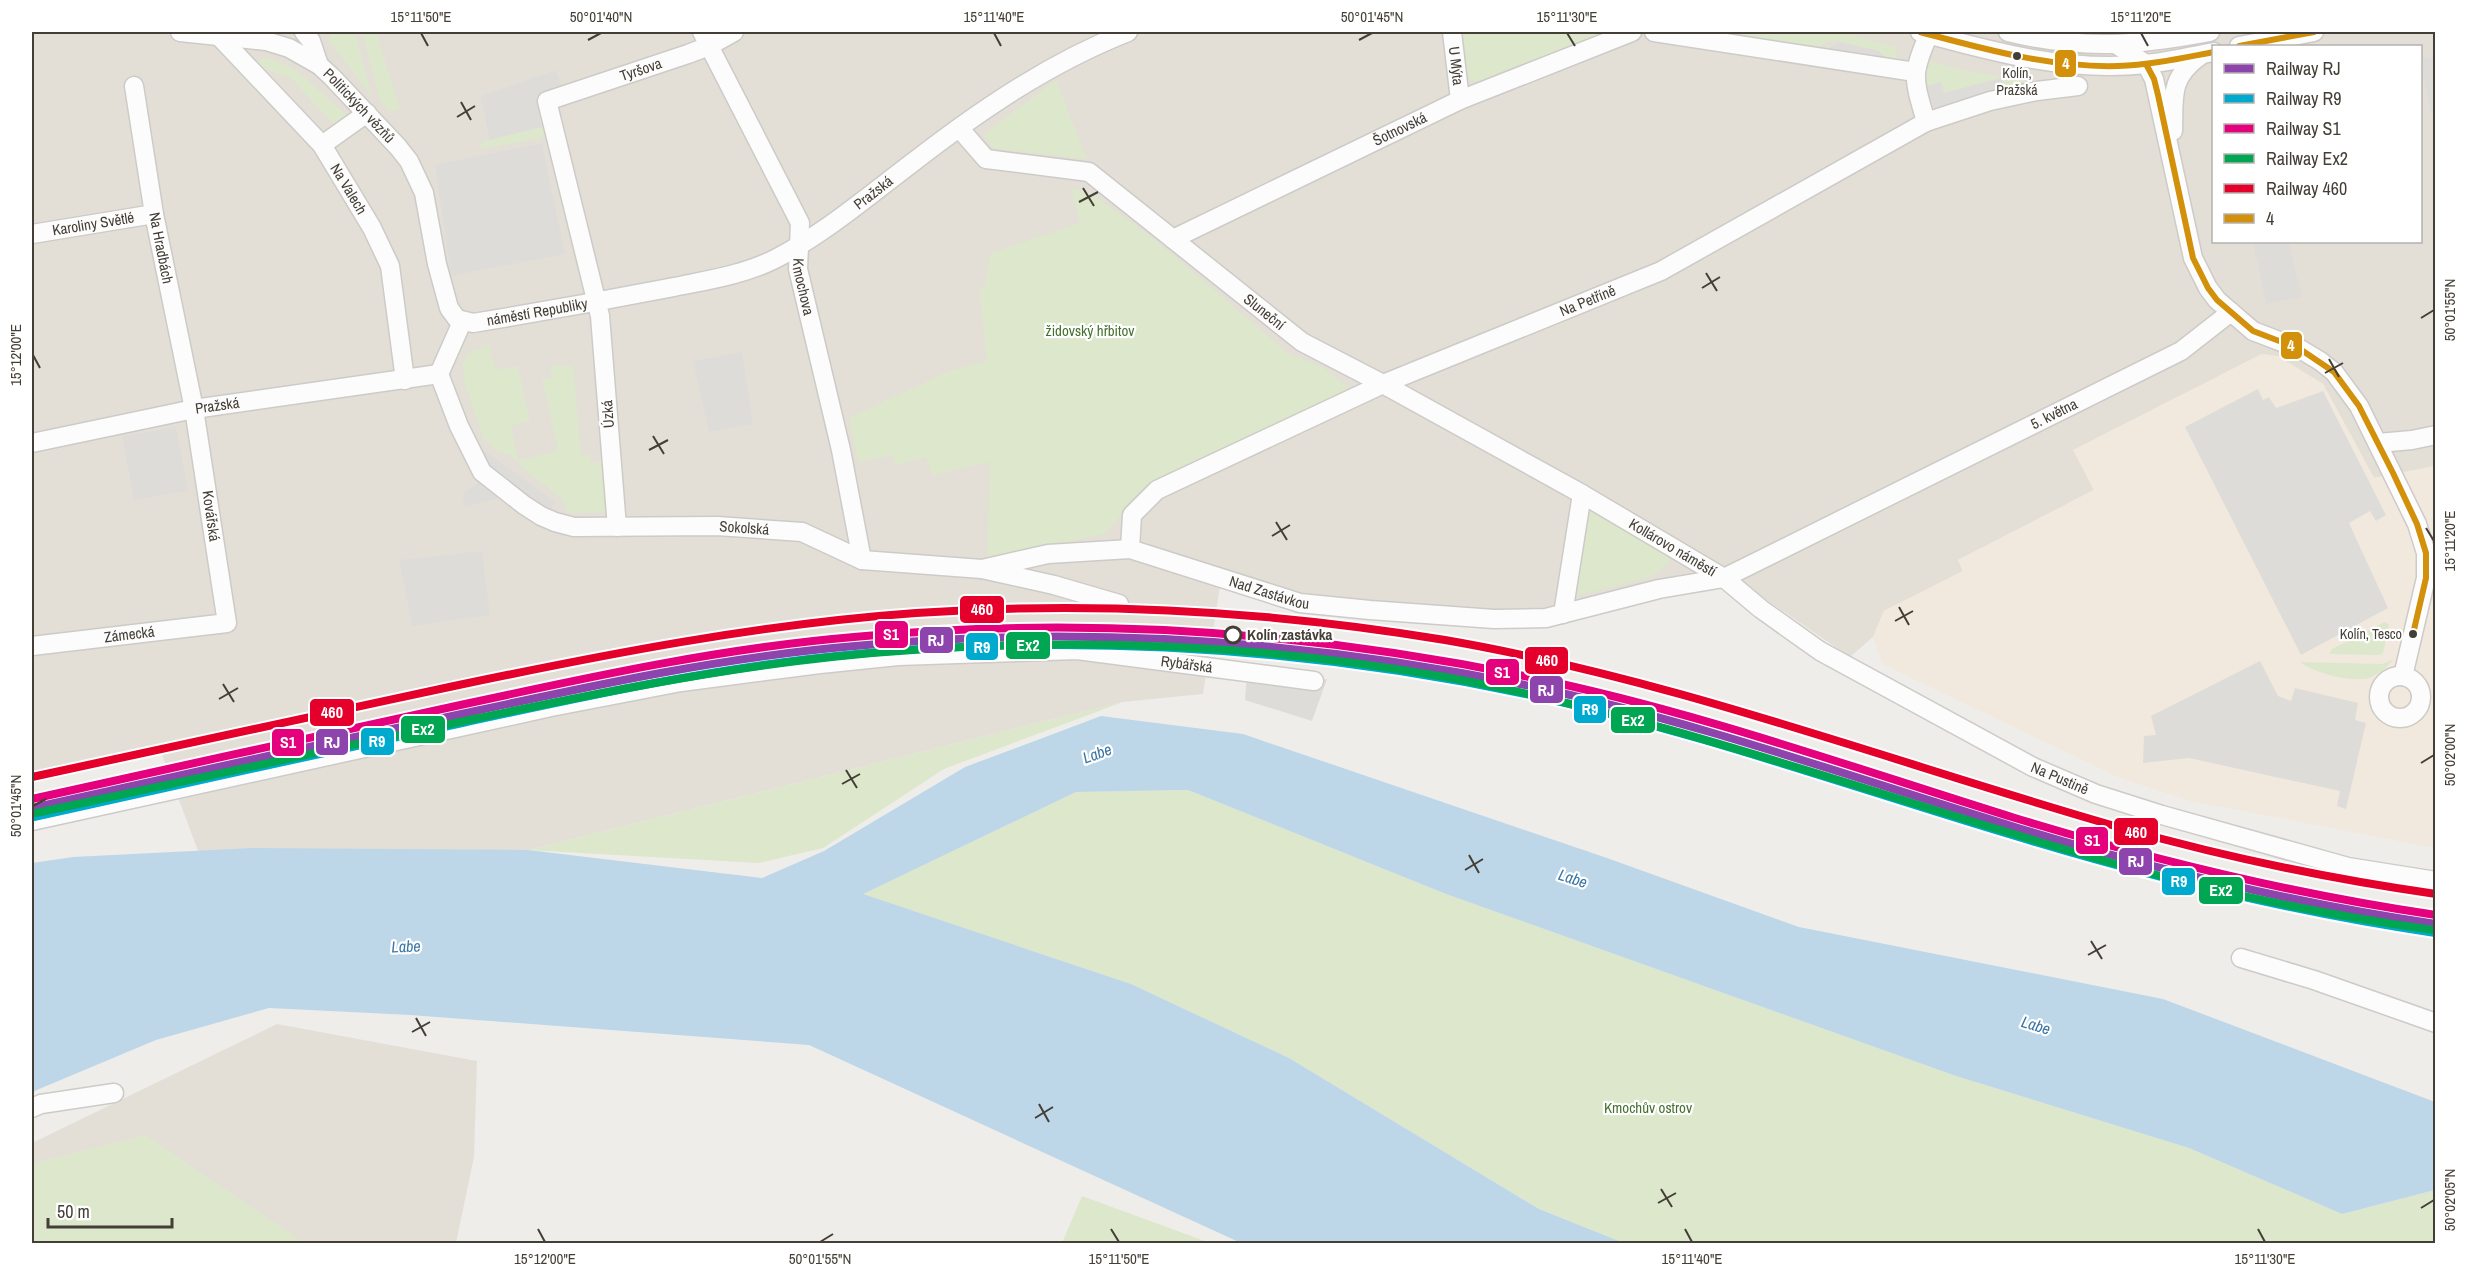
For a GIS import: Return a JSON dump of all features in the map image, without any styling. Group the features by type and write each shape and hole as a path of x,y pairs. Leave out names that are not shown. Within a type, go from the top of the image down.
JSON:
{"street":[{"name":"Politických vězňů","path":"180,32 219,33 266,41 289,48 319,65 367,113 409,161 424,193 437,264 449,308 451,313 462,322"},
{"name":"Politických vězňů","path":"304,32 311,41 319,65"},
{"name":"Tyršova","path":"548,101 706,39 734,32"},
{"name":"Pražská","path":"596,301 743,272 772,261 800,245 960,129 1092,39 1128,32"},
{"name":"U Mýta","path":"1452,32 1460,100"},
{"name":"Šotnovská","path":"1173,239 1460,100 1632,32"},
{"path":"1654,32 1915,72"},
{"path":"2008,32 2062,42 2117,45 2210,32"},
{"path":"2244,45 2314,32"},
{"name":"Na Valech","path":"219,33 322,145 372,228 390,266 405,380"},
{"path":"1926,122 1915,72 1925,33 2009,55 2111,66 2146,64 2208,53"},
{"path":"2146,64 2175,38"},
{"name":"Kmochova","path":"706,39 800,223 798,269 841,450 862,560"},
{"path":"2117,45 2146,64 2154,79 2193,258 2208,288 2217,300 2253,331 2300,349 2334,372 2359,406 2416,524 2426,553 2426,578 2403,676"},
{"path":"2173,163 2175,86 2183,69 2208,53"},
{"name":"Na Hradbách","path":"134,86 154,214 194,409"},
{"name":"Na Petříně","path":"1130,549 1132,515 1157,490 1383,384 1660,271 1926,122 1990,101 2037,91 2078,86"},
{"name":"náměstí Republiky","path":"462,322 473,323 596,301 548,101"},
{"path":"322,145 367,113"},
{"name":"Sluneční","path":"960,129 986,159 1089,172 1302,342 1582,494"},
{"name":"Karoliny Světlé","path":"32,234 154,214"},
{"name":"Úzká","path":"596,301 601,328 616,527"},
{"name":"5. května","path":"1724,578 2181,351 2231,312"},
{"path":"439,374 462,322"},
{"name":"Pražská","path":"32,443 194,409 439,374"},
{"name":"Sokolská","path":"439,374 459,426 482,472 524,505 555,522 574,527 717,526 802,532 862,560 982,569 1054,585 1119,604"},
{"name":"Kovářská","path":"194,409 227,623"},
{"path":"2378,443 2436,435"},
{"path":"1563,614 1582,494"},
{"name":"Kollárovo náměstí","path":"1582,494 1724,578"},
{"name":"Nad Zastávkou","path":"982,569 1048,554 1130,549 1300,603 1494,619 1546,618 1563,614"},
{"name":"Kollárovo náměstí","path":"1563,614 1659,589 1724,578"},
{"name":"Na Pustině","path":"1724,578 1761,609 1820,651 2032,767 2096,794 2162,815 2348,867 2436,881"},
{"name":"Zámecká","path":"32,646 227,623"},
{"name":"Rybářská","path":"32,821 551,707 681,682 820,664 898,656 1077,650 1314,681"},
{"path":"2241,958 2314,980 2436,1023"},
{"path":"32,1108 41,1104 114,1093"}],"shaded area":[{"path":"32,32 2435,32 2435,466 2374,478 2323,384 2262,354 2074,450 2094,490 1958,560 1963,571 1884,611 1873,637 1850,657 1736,579 1702,576 1523,612 1306,599 1222,574 1203,694 1123,702 528,850 198,851 160,749 32,777"},
{"path":"1840,42 1879,51 1888,61 1824,51"},
{"path":"2435,56 2435,112 2431,113 2422,74 2422,60"},
{"path":"556,70 561,86 536,96 541,127 490,140 480,96"},
{"path":"2001,78 2007,89 1935,111 1927,86 1941,82 1944,93"},
{"path":"542,143 565,254 451,276 435,165"},
{"path":"2253,243 2288,243 2302,297 2266,304"},
{"path":"742,352 753,424 709,432 693,361"},
{"path":"2262,354 2278,356 2323,384 2374,478 2435,466 2435,848 2190,801 2120,778 1882,664 1873,637 1884,611 1963,571 1958,560 2094,490 2073,450"},
{"path":"2258,389 2263,400 2269,397 2276,408 2323,391 2386,515 2376,521 2370,511 2349,523 2388,608 2301,655 2185,427"},
{"path":"458,393 480,447 555,502 549,512 520,493 464,507 463,493 490,475 449,395"},
{"path":"176,427 188,491 134,500 122,436"},
{"path":"482,551 490,615 412,626 399,560"},
{"path":"2260,661 2278,696 2291,701 2295,688 2358,703 2355,720 2366,723 2346,809 2337,806 2340,791 2189,758 2143,763 2144,736 2156,735 2151,716"},
{"path":"1247,673 1314,681 1327,679 1312,721 1245,700"},
{"path":"277,1024 477,1061 474,1157 456,1243 32,1244 32,1143"}],"green space":[{"path":"333,32 355,32 372,97 328,39"},
{"path":"362,32 376,32 400,109 387,111 379,97"},
{"path":"1461,32 1605,32 1483,82 1467,77"},
{"path":"1709,32 1842,32 1898,48 1895,55 1902,63 1888,61 1879,51 1832,40 1819,47"},
{"path":"270,58 296,70 351,119 338,129 292,79 258,64 260,59"},
{"path":"1927,60 1967,71 2025,81 2007,89 2001,78 1944,93 1941,82 1927,86 1923,70"},
{"path":"1056,80 1087,159 993,148 983,135"},
{"path":"541,127 545,134 542,138 483,149 479,145 484,141"},
{"name":"židovský hřbitov","path":"1071,188 1092,194 1155,240 1288,353 1324,368 1348,386 1344,393 1127,509 1104,534 987,559 990,462 932,475 926,457 895,466 893,455 858,462 849,418 949,371 987,361 979,291 985,285 990,254 1080,223"},
{"path":"489,344 495,370 518,366 530,421 511,426 518,460 558,451 542,379 552,378 550,366 573,366 581,455 591,455 591,463 606,462 609,512 568,513 562,498 532,476 510,455 497,451 484,439 465,385 463,363 467,354"},
{"path":"1586,503 1669,554 1669,563 1651,577 1569,598"},
{"path":"2385,622 2389,625 2383,653 2380,655 2329,654 2332,649"},
{"path":"2394,659 2384,669 2365,679 2345,678 2324,673 2300,662 2382,664"},
{"path":"1123,702 944,769 823,848 759,863 528,850"},
{"name":"Kmochův ostrov","path":"1188,790 1446,894 1956,1076 2189,1148 2342,1214 2435,1190 2435,1243 1624,1243 1539,1209 1289,1058 1131,984 862,894 1076,792"},
{"path":"145,1135 304,1243 32,1243 32,1166 41,1161"},
{"path":"1082,1196 1210,1243 1062,1243"}],"water":[{"name":"Labe","path":"1101,716 1243,734 1607,858 1799,927 2163,999 2435,1102 2435,1190 2342,1214 2189,1148 1956,1076 1446,894 1188,790 1076,792 863,894 1131,984 1289,1058 1539,1209 1624,1243 1241,1243 809,1045 410,1015 269,1008 156,1040 32,1092 32,863 73,857 252,848 528,850 762,878 824,851 965,767"}],"rail line":[{"name":"460","path":"32,777 511,674 742,632 916,613 1049,608 1182,611 1380,630 1531,657 1702,700 2161,839 2278,866 2436,894"},
{"name":"S1","path":"32,799 562,683 756,648 854,637 939,631 1108,628 1193,632 1362,648 1446,661 1591,691 1713,723 2015,818 2171,862 2329,897 2436,915"},
{"name":"RJ","path":"32,808 563,692 757,657 855,646 939,640 1109,637 1194,641 1363,657 1446,670 1592,700 1714,733 2015,827 2171,871 2329,906 2436,924"},
{"name":"R9","path":"34,817 564,701 709,673 807,659 940,648 1025,645 1194,649 1363,666 1447,679 1592,709 1774,761 2015,836 2171,880 2328,915 2435,933"},
{"name":"Ex2","path":"36,813 559,701 786,662 909,650 986,646 1063,645 1217,649 1369,665 1445,677 1531,695 1616,715 1785,763 2036,841 2159,876 2276,903 2433,930"}],"transit line":[{"name":"4","path":"1920,32 2043,61 2093,66 2142,64 2212,52"},
{"name":"4","path":"2244,45 2314,32"},
{"name":"4","path":"2146,64 2154,79 2158,95 2193,258 2208,288 2217,300 2253,331 2300,349 2334,372 2359,406 2417,524 2426,553 2426,578 2413,634"}],"place":[{"name":"Kolín, Pražská","path":"2017,56"},
{"name":"Kolín, Tesco","path":"2413,634"},
{"name":"Kolín zastávka","path":"1233,635"}]}
